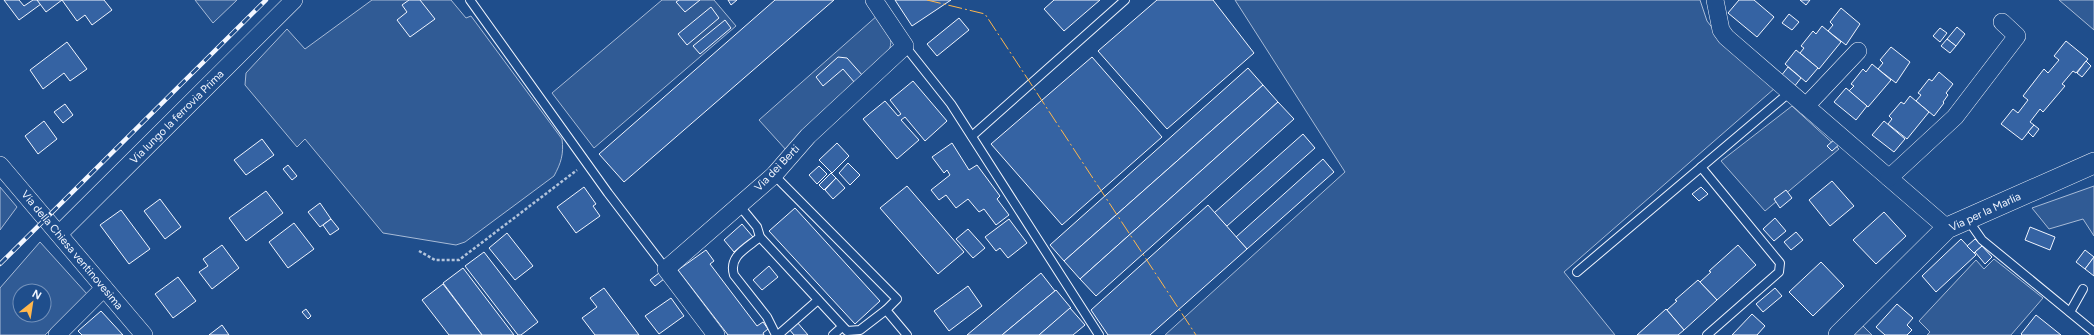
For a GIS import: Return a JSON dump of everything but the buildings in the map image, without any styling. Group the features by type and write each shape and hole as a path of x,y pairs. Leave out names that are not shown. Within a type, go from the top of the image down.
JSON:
{"street":[{"name":"Via lungo la ferrovia Prima","path":"59,234 294,0"},
{"path":"874,0 905,46"},
{"path":"1714,0 1721,30 1947,228"},
{"path":"1889,178 1955,117 2017,36 2002,22"},
{"name":"Via dei Berti","path":"666,269 774,175 808,136 905,46"},
{"path":"1806,106 1858,51"},
{"name":"Via per la Marlia","path":"1839,335 1947,228 2094,163"},
{"name":"Via della Chiesa ventinovesima","path":"0,165 144,335"},
{"path":"666,269 712,334"},
{"path":"57,335 104,288"}],"lane":[{"path":"470,0 666,269"},
{"path":"972,136 1125,0"},
{"path":"905,46 951,104 1099,335"},
{"path":"1577,272 1790,92"},
{"path":"1701,167 1780,263 1779,272 1707,335"},
{"path":"739,206 757,226 760,237 847,332 860,330 886,310 897,298 774,175"},
{"path":"1967,220 1982,240 2094,332"},
{"path":"760,237 734,258 731,266 734,275 767,317 777,335 818,300"},
{"path":"2070,312 2083,289"},
{"path":"886,310 907,335"},
{"path":"833,335 842,327"}],"path":[{"path":"419,251 435,260 459,260 587,162"}],"shaded area":[{"path":"195,0 237,0 213,23"},
{"path":"372,0 451,0 466,18 471,16 562,139 563,149 554,176 465,242 456,245 383,233 305,139 297,147 245,85 246,73 287,29 305,49"},
{"path":"662,0 714,0 736,26 594,148 552,93"},
{"path":"1235,0 1700,0 1707,21 1731,52 1775,88 1564,272 1615,335 1165,335 1345,172"},
{"path":"2059,0 2094,0 2094,30"},
{"path":"878,15 888,31 891,40 891,45 886,58 787,151 759,120"},
{"path":"1792,106 1839,149 1765,211 1721,161"},
{"path":"2094,186 2094,236 2083,219 2049,229 2032,208"},
{"path":"0,187 17,207 0,230"},
{"path":"40,242 87,294 45,335 0,335 0,288"},
{"path":"1994,259 2043,298 2011,335 1927,335 1930,332 1919,321 1976,260 1984,269"},
{"path":"1862,325 1872,335 1852,335"}],"railway":[{"path":"0,264 266,0"}],"power":[{"path":"927,0 985,14 1196,335"}]}
